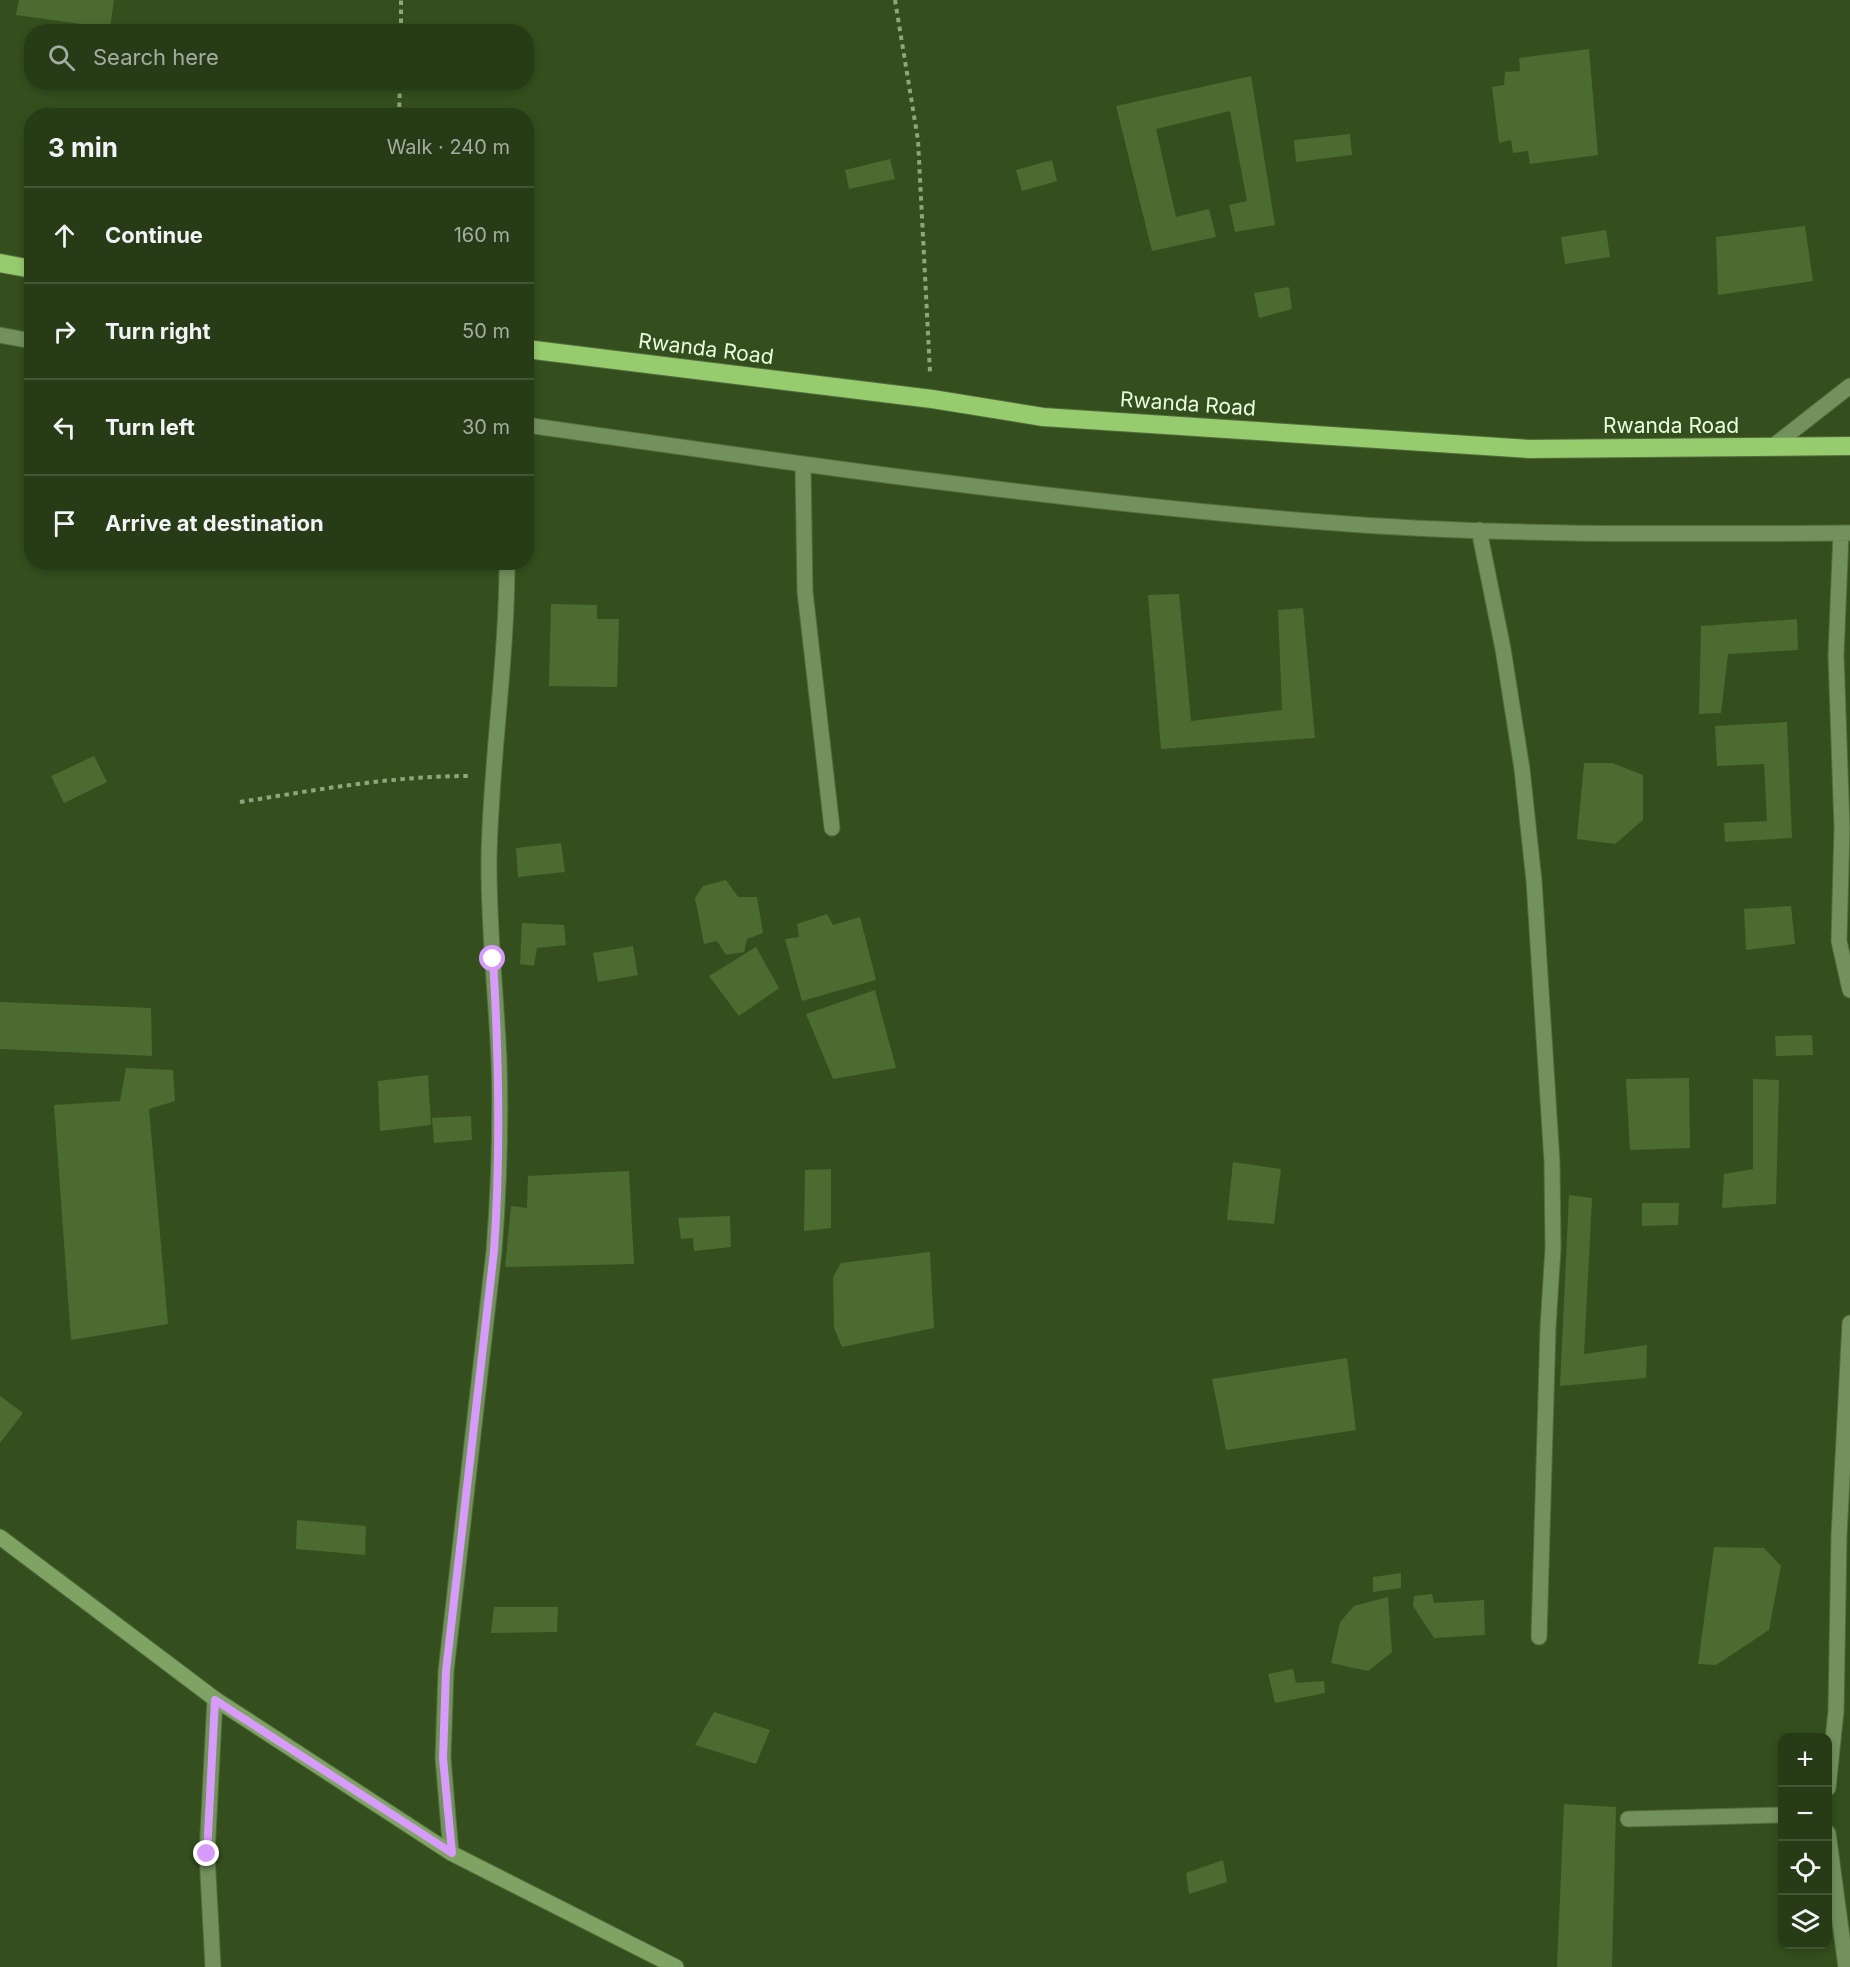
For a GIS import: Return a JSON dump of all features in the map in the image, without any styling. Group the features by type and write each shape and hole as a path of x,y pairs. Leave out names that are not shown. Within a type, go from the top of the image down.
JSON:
{"highway":[{"path":"0,263 24,267"},
{"name":"Rwanda Road","path":"534,350 932,399 1043,417 1529,449 1850,446"}],"street":[{"path":"0,335 24,340"},
{"path":"1772,447 1850,386"},
{"path":"534,426 803,466 1076,500 1325,523 1620,533 1845,533 1836,655 1842,828 1839,941 1850,990"},
{"path":"803,466 805,592 832,828"},
{"path":"1479,530 1503,649 1522,770 1534,881 1552,1162 1553,1248 1548,1327 1539,1637"},
{"path":"452,1853 443,1758 446,1671 494,1251 499,1182 499,1061 489,859 492,776 507,619 507,570"},
{"path":"1827,1787 1836,1711 1839,1536 1850,1323"},
{"path":"0,1537 215,1700 452,1853 676,1967"},
{"path":"213,1967 207,1854 215,1700"},
{"path":"1628,1820 1778,1815"},
{"path":"1828,1841 1846,1967"}],"path":[{"path":"401,0 401,24"},
{"path":"895,0 918,140 932,399"},
{"path":"399,108 400,90"},
{"path":"240,802 394,780 435,776 492,776"}],"building":[{"path":"19,0 114,0 111,24 81,24 16,15"},
{"path":"1589,49 1598,155 1530,164 1528,151 1513,153 1511,140 1499,143 1492,87 1504,85 1505,72 1520,71 1519,58"},
{"path":"1251,76 1275,225 1235,232 1229,205 1247,201 1230,111 1156,129 1176,217 1209,209 1216,237 1152,251 1116,106"},
{"path":"1350,134 1352,155 1296,162 1294,140"},
{"path":"890,159 895,179 849,189 845,170"},
{"path":"1052,160 1057,181 1022,191 1016,170"},
{"path":"1805,226 1813,281 1718,295 1716,237"},
{"path":"1606,230 1610,257 1565,264 1561,237"},
{"path":"1289,287 1292,309 1259,318 1254,293"},
{"path":"1179,594 1191,721 1282,710 1278,610 1303,608 1315,738 1161,749 1148,595"},
{"path":"551,604 597,605 597,619 619,619 617,687 549,686"},
{"path":"1797,619 1798,650 1728,654 1721,713 1699,714 1701,626"},
{"path":"1787,722 1792,838 1725,842 1724,823 1767,821 1764,764 1717,766 1715,726"},
{"path":"94,756 107,782 64,803 51,776"},
{"path":"1584,763 1612,763 1643,775 1643,820 1615,844 1577,839"},
{"path":"561,843 565,872 518,877 516,848"},
{"path":"726,880 738,897 757,897 763,933 747,939 744,952 726,955 717,941 704,944 695,898 703,886"},
{"path":"1791,906 1795,944 1746,950 1744,909"},
{"path":"827,914 833,925 860,917 876,980 802,1001 785,939 799,937 797,924"},
{"path":"522,923 564,925 566,945 537,948 534,966 520,964"},
{"path":"633,946 638,975 598,982 593,953"},
{"path":"756,947 779,988 739,1016 709,976"},
{"path":"875,990 896,1068 833,1079 806,1014"},
{"path":"0,1002 151,1008 152,1056 0,1049"},
{"path":"1812,1035 1813,1055 1776,1056 1775,1036"},
{"path":"126,1068 173,1070 175,1101 149,1109 168,1324 71,1340 54,1105 120,1101"},
{"path":"428,1075 431,1125 380,1131 378,1081"},
{"path":"1689,1078 1690,1148 1630,1150 1626,1079"},
{"path":"1753,1079 1779,1080 1776,1204 1722,1208 1724,1174 1753,1169"},
{"path":"471,1116 472,1140 434,1143 432,1118"},
{"path":"1233,1162 1281,1169 1274,1224 1227,1220"},
{"path":"831,1169 831,1228 804,1231 805,1170"},
{"path":"629,1171 634,1264 505,1267 511,1206 527,1208 528,1176"},
{"path":"1569,1195 1592,1198 1584,1354 1647,1345 1646,1378 1560,1386"},
{"path":"1642,1203 1679,1203 1678,1225 1642,1226"},
{"path":"730,1216 731,1247 694,1251 693,1238 681,1239 678,1218"},
{"path":"930,1252 934,1328 842,1347 834,1328 833,1277 841,1263"},
{"path":"1347,1358 1356,1430 1226,1450 1212,1379"},
{"path":"0,1396 23,1413 0,1443"},
{"path":"297,1520 366,1526 365,1555 296,1549"},
{"path":"1714,1547 1764,1548 1781,1566 1769,1630 1716,1665 1698,1664"},
{"path":"1401,1573 1401,1588 1373,1592 1373,1577"},
{"path":"1432,1594 1434,1603 1484,1600 1485,1635 1434,1638 1413,1606 1414,1596"},
{"path":"1388,1597 1392,1652 1368,1671 1331,1663 1340,1622 1354,1606"},
{"path":"494,1607 558,1607 557,1632 491,1633"},
{"path":"1293,1669 1296,1683 1324,1681 1325,1693 1275,1703 1268,1674"},
{"path":"714,1712 770,1730 756,1764 695,1745"},
{"path":"1564,1804 1616,1807 1612,1967 1557,1967"},
{"path":"1223,1860 1227,1882 1189,1894 1186,1873"}],"route":[{"path":"207,1854 215,1700 452,1853 443,1758 446,1671 494,1251 499,1182 499,1061 493,959"}]}
